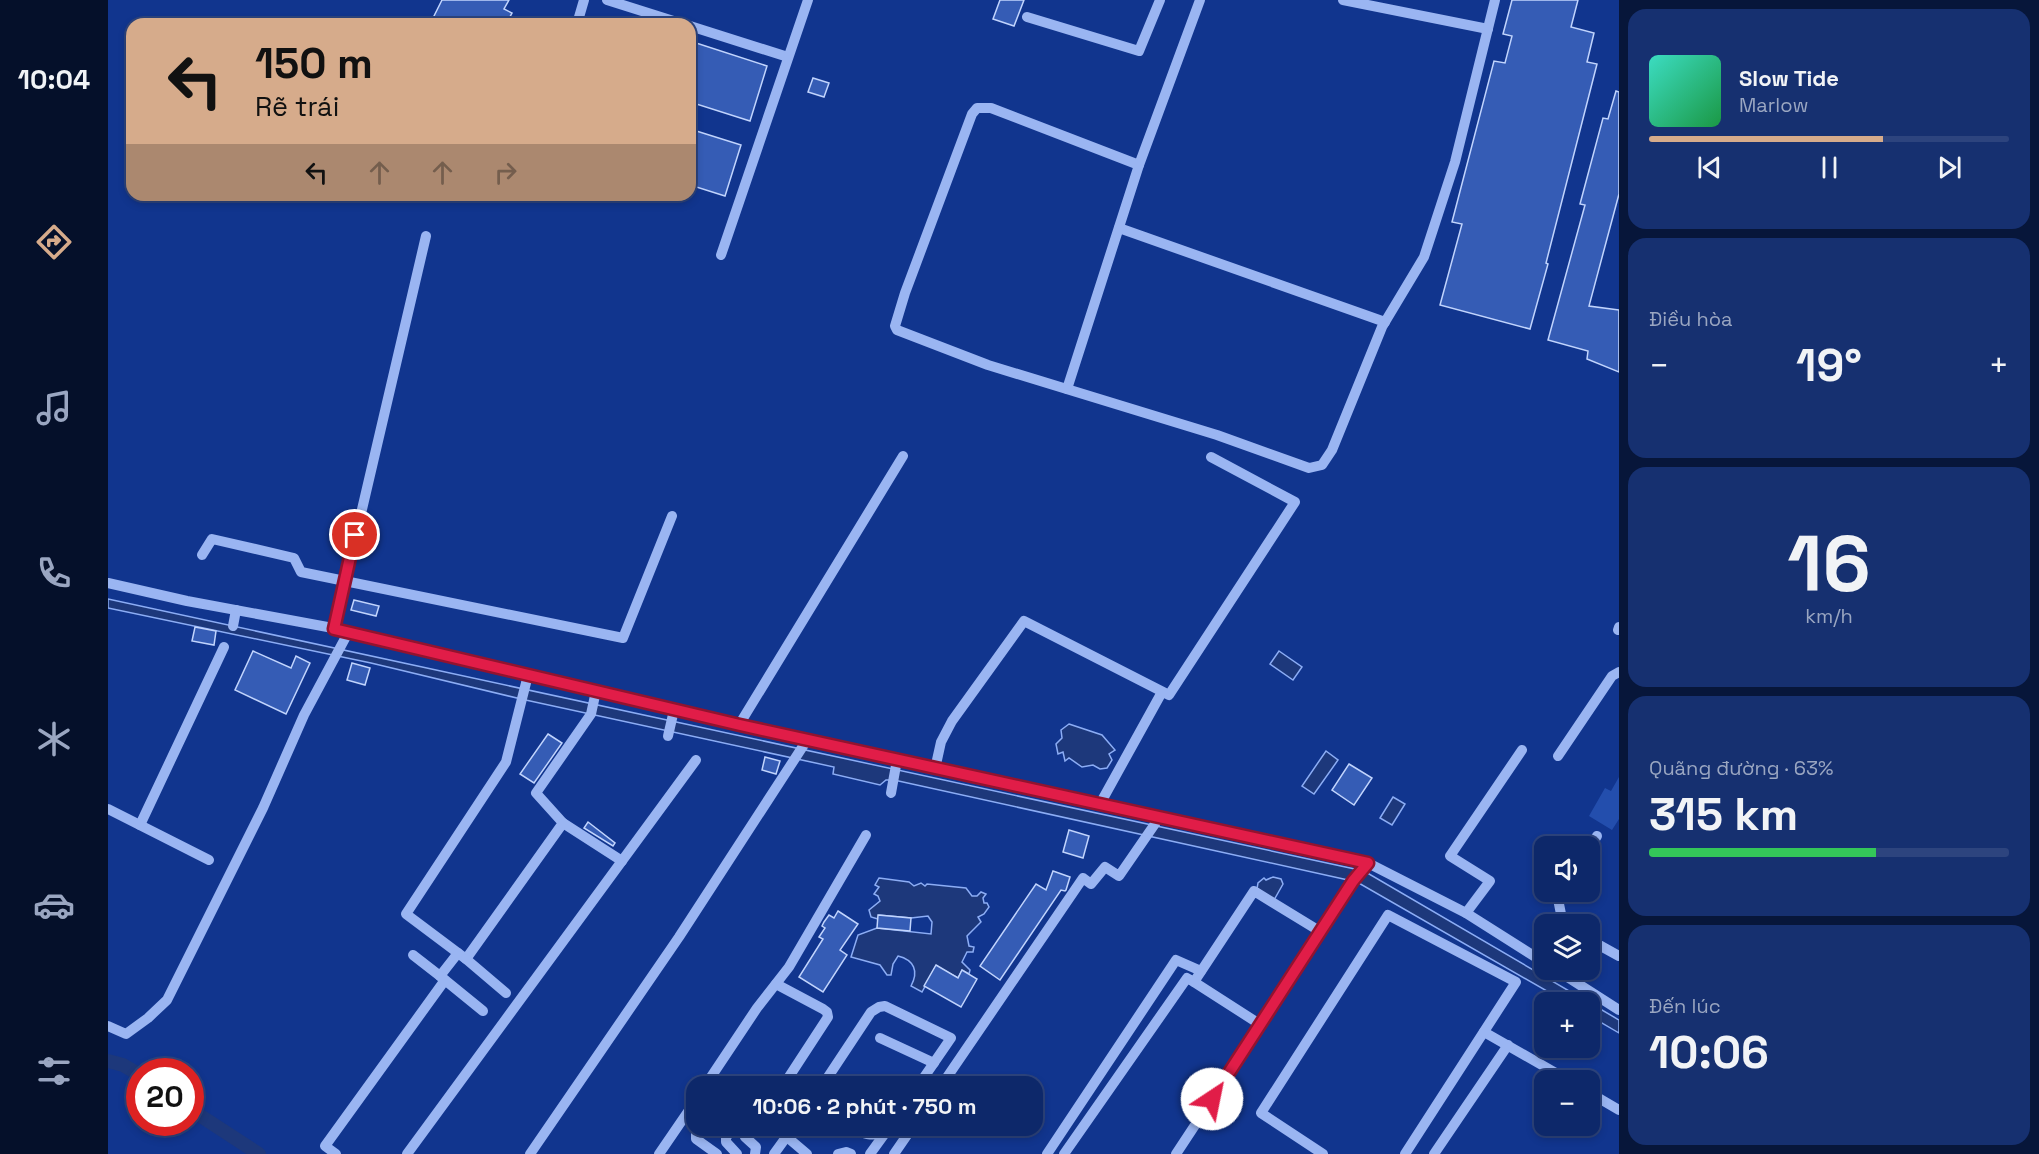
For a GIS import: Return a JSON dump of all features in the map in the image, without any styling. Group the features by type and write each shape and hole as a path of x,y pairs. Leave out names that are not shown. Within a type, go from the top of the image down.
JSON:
{"street":[{"path":"579,18 584,0"},
{"path":"607,0 664,18"},
{"path":"721,255 808,0"},
{"path":"1027,16 1139,51 1160,0"},
{"path":"1067,389 1139,165 1200,0"},
{"path":"1343,0 1488,29"},
{"path":"1139,165 991,108 978,108 972,114 905,293 895,326 897,330 988,364 1217,435 1309,468 1317,467 1325,462 1332,450 1385,322 1424,257 1455,162 1495,0"},
{"path":"696,28 788,57"},
{"path":"1119,228 1385,322"},
{"path":"334,629 426,236"},
{"path":"740,725 903,456"},
{"path":"936,769 941,742 952,721 1024,621 1169,695 1295,502 1211,457"},
{"path":"202,555 212,539 294,558 301,572 623,638 672,516"},
{"path":"108,583 349,631 596,691 671,724 740,725 800,749 896,770 936,769 1100,804 1156,821 1364,867 1466,913 1534,956"},
{"path":"233,626 236,610"},
{"path":"108,1026 126,1034 167,1000 263,808 304,715 349,631"},
{"path":"140,825 224,647"},
{"path":"1558,756 1612,676 1619,672"},
{"path":"506,993 406,914 506,762 528,675"},
{"path":"596,691 592,709 536,793 562,823 622,861"},
{"path":"1100,804 1162,692"},
{"path":"530,1154 679,938 800,749"},
{"path":"1466,913 1490,881 1450,856 1522,750"},
{"path":"407,1154 696,760"},
{"path":"891,793 896,770"},
{"path":"108,809 209,860"},
{"path":"948,1076 1083,879 1091,884 1105,867 1119,876 1156,821"},
{"path":"336,1154 325,1146 442,978 462,956 562,823"},
{"path":"712,1076 800,948 866,835"},
{"path":"1176,1154 1364,867"},
{"path":"1194,982 1254,891 1321,932"},
{"path":"1323,1154 1261,1113 1389,915 1516,982 1405,1154"},
{"path":"1600,946 1619,956"},
{"path":"412,955 483,1011"},
{"path":"1047,1154 1176,960 1201,971"},
{"path":"1068,1153 1187,978 1261,1026"},
{"path":"1572,980 1619,1010"},
{"path":"776,984 823,1009 827,1012 828,1017 790,1076"},
{"path":"829,1076 871,1012 885,1006 951,1038 925,1076"},
{"path":"1484,1032 1551,1070"},
{"path":"879,1038 934,1063"},
{"path":"1434,1154 1508,1045"},
{"path":"1600,1099 1619,1110"},
{"path":"659,1154 686,1114"},
{"path":"696,1136 717,1154"},
{"path":"727,1136 726,1142 737,1154"},
{"path":"746,1136 756,1147 755,1154"},
{"path":"867,1136 870,1140 871,1154"},
{"path":"871,1154 883,1136"},
{"path":"894,1154 906,1136"},
{"path":"774,1154 787,1137 807,1154"},
{"path":"838,1154 846,1152 851,1154"}],"shaded area":[{"path":"108,599 1364,871 1534,970 1534,980 1550,980 1571,992 1549,992 1357,882 894,780 886,780 880,785 833,774 834,767 521,699 371,663 108,608"},
{"path":"1279,651 1302,667 1293,680 1270,664"},
{"path":"1069,724 1102,735 1115,750 1109,754 1112,760 1107,768 1100,769 1093,765 1082,767 1069,758 1065,761 1063,752 1058,754 1056,744 1062,738 1061,730"},
{"path":"1326,751 1338,760 1314,794 1302,786"},
{"path":"1619,777 1619,819 1612,830 1589,816 1605,788 1611,791"},
{"path":"1393,797 1405,804 1392,825 1380,818"},
{"path":"1273,877 1281,879 1283,884 1274,900 1257,889 1258,883 1264,878 1266,880"},
{"path":"879,878 909,882 914,886 921,883 925,886 927,884 966,888 972,896 977,896 981,892 986,894 983,898 984,903 987,903 989,907 984,914 978,917 981,922 967,936 969,946 974,947 973,952 967,952 962,962 970,970 969,974 962,970 958,978 936,966 922,992 911,986 915,971 908,960 898,956 893,964 891,975 887,975 880,965 851,957 858,935 877,928 931,934 932,922 928,916 911,918 879,915 878,919 871,917 869,910 880,901 874,894 879,887 875,885"},
{"path":"1600,1009 1619,1020 1619,1033 1600,1022"}],"building":[{"path":"442,0 509,0 504,9 512,13 509,18 433,18"},
{"path":"1000,0 1024,0 1014,26 993,19"},
{"path":"1512,0 1578,0 1571,27 1594,33 1587,62 1597,64 1530,329 1440,305 1462,224 1452,222 1494,61 1505,63 1512,36 1503,34"},
{"path":"696,43 767,66 750,121 696,104"},
{"path":"813,78 829,83 824,97 808,92"},
{"path":"1616,91 1619,92 1619,194 1589,306 1619,310 1619,372 1587,359 1588,351 1548,340 1585,205 1580,204 1603,118 1608,119"},
{"path":"696,131 741,145 725,196 696,187"},
{"path":"354,600 379,606 376,616 351,610"},
{"path":"195,627 216,631 214,645 192,641"},
{"path":"253,651 291,668 296,656 310,663 286,714 235,690"},
{"path":"352,663 370,668 365,685 347,680"},
{"path":"548,734 562,743 534,783 520,774"},
{"path":"765,757 780,761 776,774 762,770"},
{"path":"1349,764 1372,778 1354,805 1332,790"},
{"path":"588,822 615,843 613,846 584,828"},
{"path":"1069,830 1089,836 1083,858 1063,852"},
{"path":"1053,871 1070,877 1066,890 1061,890 1000,980 980,966 1036,884 1046,890"},
{"path":"838,911 858,924 840,950 847,955 823,992 799,977 823,939 819,937 825,928 822,926 824,922 829,915 834,918"},
{"path":"878,915 911,918 910,931 877,928"},
{"path":"936,965 958,978 962,970 977,979 961,1007 924,986"}],"waterway":[{"path":"108,1061 126,1067"},
{"path":"204,1118 259,1154"}],"route":[{"path":"355,535 334,629 740,725 1368,863 1353,881 1212,1099"}]}
